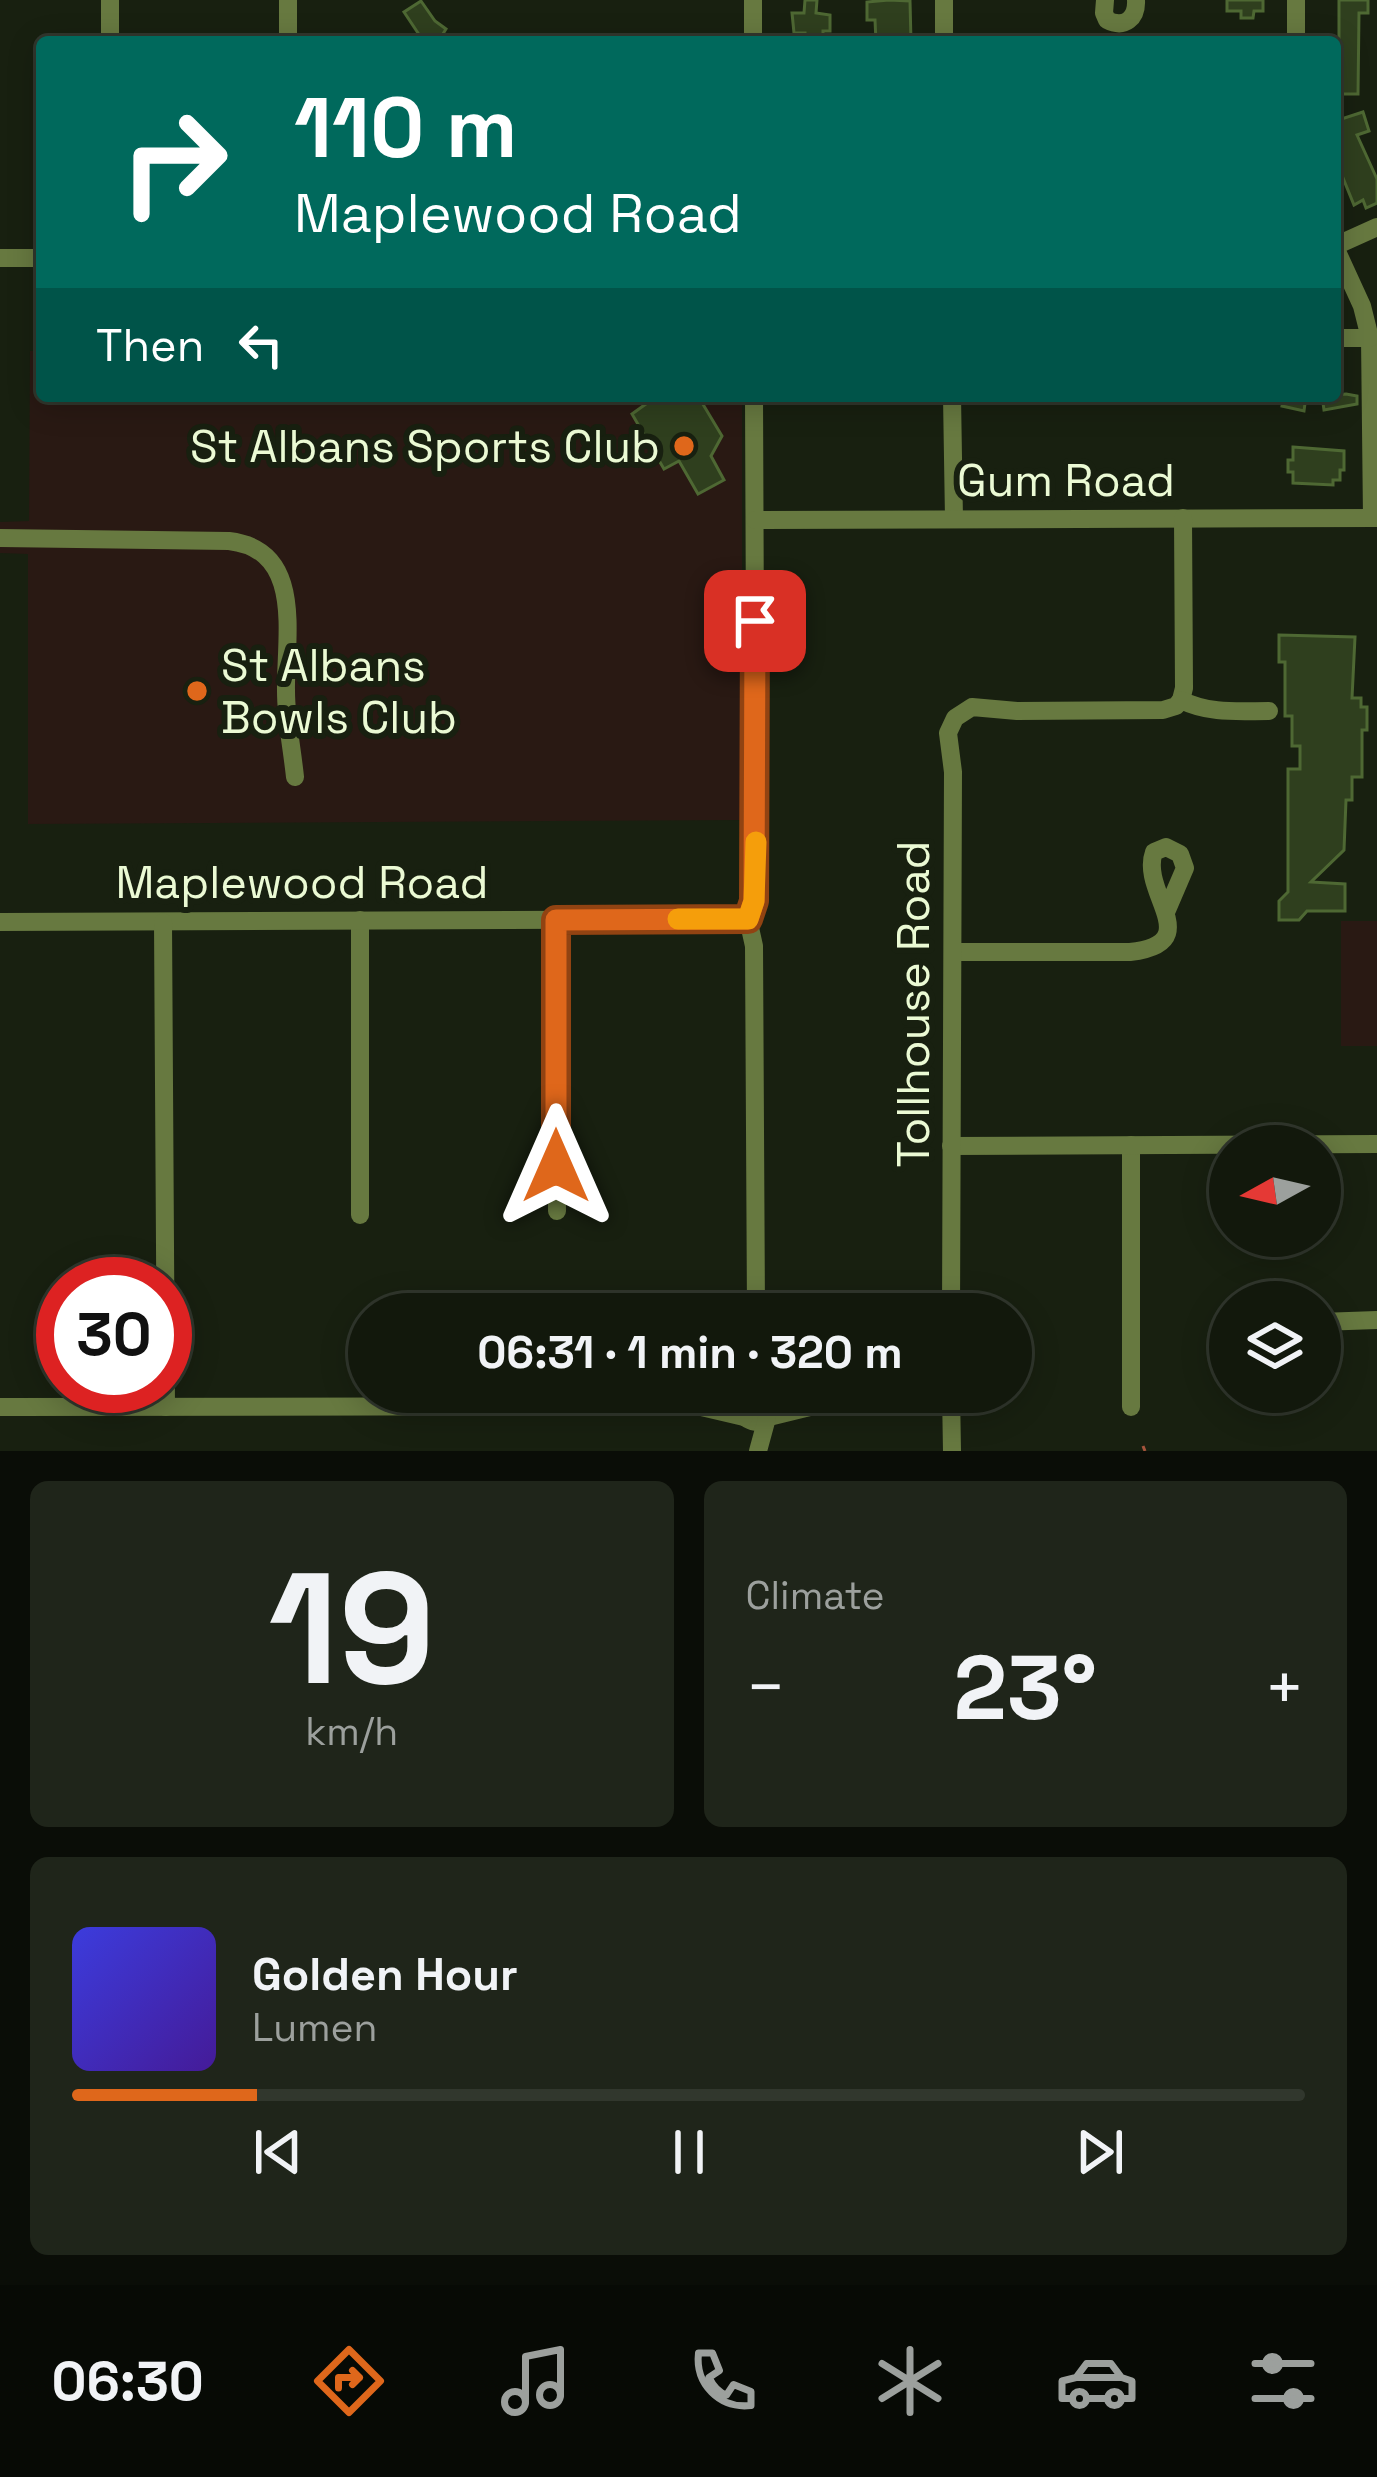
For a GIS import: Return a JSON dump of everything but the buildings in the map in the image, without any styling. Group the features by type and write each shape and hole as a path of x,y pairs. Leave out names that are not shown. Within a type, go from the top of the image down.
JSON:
{"street":[{"path":"110,0 110,36"},
{"path":"288,0 288,36"},
{"path":"753,0 753,36"},
{"path":"944,0 944,36"},
{"path":"1105,0 1107,20 1120,24 1134,17 1136,0"},
{"path":"1296,0 1296,36"},
{"path":"1341,244 1377,227"},
{"path":"0,258 36,258"},
{"path":"1341,260 1362,306 1370,338 1374,518"},
{"path":"1341,338 1370,338"},
{"path":"754,402 756,885 748,919 754,946 756,1293"},
{"path":"952,402 953,519"},
{"path":"1183,518 1181,700 1213,711 1269,711"},
{"name":"Gum Road","path":"755,520 1374,518"},
{"path":"0,538 229,541 259,550 276,567 285,592 286,690 295,776"},
{"name":"Tollhouse Road","path":"951,1293 953,772 948,733 955,718 972,707 1163,710 1181,700"},
{"path":"953,952 1148,950 1166,937 1167,910"},
{"name":"Maplewood Road","path":"0,922 748,919"},
{"path":"360,920 360,1215"},
{"path":"556,920 557,1211"},
{"path":"164,922 165,1257"},
{"path":"951,1146 1377,1144"},
{"path":"1131,1145 1131,1407"},
{"path":"1341,1321 1377,1320"},
{"path":"0,1407 36,1407"},
{"path":"192,1407 348,1407"},
{"path":"728,1413 756,1422 785,1413"},
{"path":"744,1413 756,1451"},
{"path":"756,1451 769,1413"},
{"path":"951,1413 952,1451"}],"shaded area":[{"path":"30,351 36,351 36,402 742,402 742,820 28,824 28,554 0,553 0,522 29,521"},
{"path":"1341,921 1377,921 1377,1046 1341,1046"}],"slow traffic":[{"path":"678,919 748,919 754,901 756,842"}],"place":[{"name":"St Albans Sports Club","path":"684,446"},
{"name":"St Albans Bowls Club","path":"197,691"}],"route":[{"path":"556,1166 556,920 748,919 756,885 755,621"}]}
